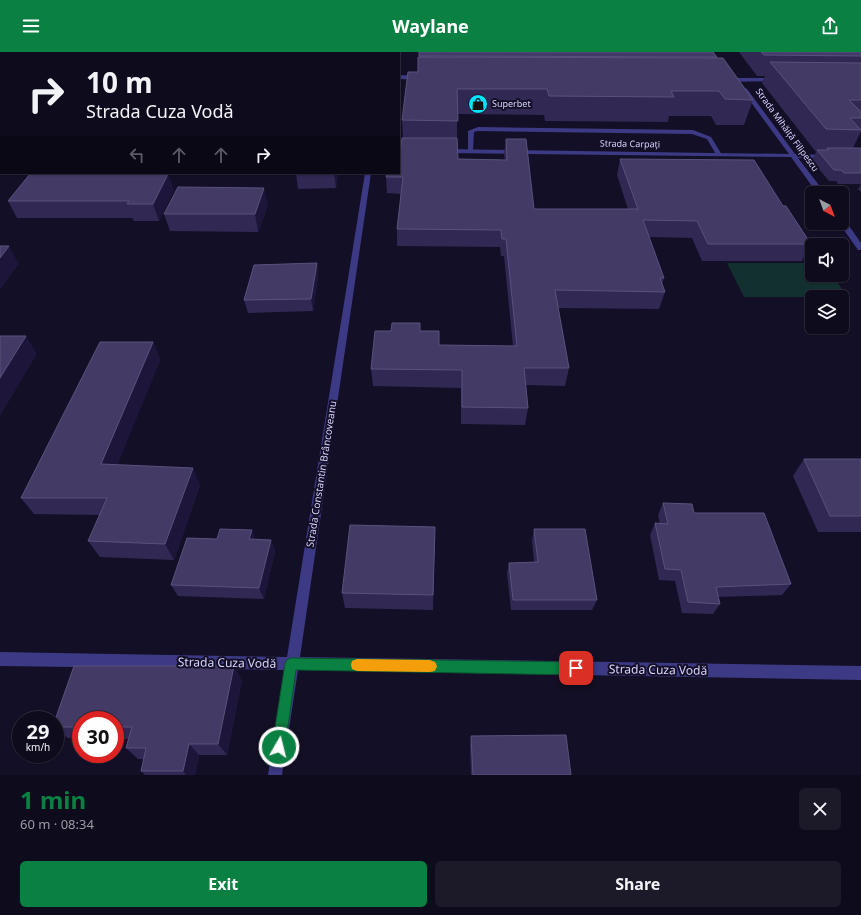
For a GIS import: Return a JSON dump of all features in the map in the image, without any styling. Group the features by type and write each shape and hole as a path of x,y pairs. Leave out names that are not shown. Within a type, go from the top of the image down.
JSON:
{"street":[{"path":"400,77 430,78"},
{"path":"722,80 784,80"},
{"name":"Strada Mihăiță Filipescu","path":"738,80 816,186"},
{"path":"470,151 471,131 478,129 693,132 709,138 719,154"},
{"name":"Strada Carpați","path":"438,150 831,156"},
{"name":"Strada Constantin Brâncoveanu","path":"275,775 368,174"},
{"path":"848,230 861,248"},
{"name":"Strada Cuza Vodă","path":"0,659 861,673"}],"green space":[{"path":"727,263 805,263 805,282 837,282 843,290 805,290 805,297 744,297"}],"building":[{"path":"419,52 713,52 717,57 419,56"},
{"path":"761,52 861,52 861,56 764,55"},
{"path":"418,57 723,58 753,100 725,99 719,91 671,91 674,97 549,96 547,89 457,89 458,121 402,120 408,72 418,72"},
{"path":"770,62 861,63 861,100 849,100 861,112 861,118 850,118 861,130 826,129"},
{"path":"402,138 457,138 458,159 507,160 506,139 526,139 534,209 638,209 620,159 754,160 783,206 786,206 807,238 805,238 805,244 708,244 697,221 643,220 664,278 660,278 665,292 555,290 569,368 524,368 528,408 462,407 462,370 371,369 375,331 391,331 392,323 420,323 420,331 439,331 439,345 517,346 506,239 502,239 501,230 397,229 403,177 386,177 387,174 400,174"},
{"path":"827,148 861,148 861,173 844,173 841,170 834,170 817,150 828,150"},
{"path":"30,174 168,174 153,204 127,204 129,201 8,201"},
{"path":"178,187 264,188 255,214 164,214"},
{"path":"0,246 9,246 0,258"},
{"path":"317,263 311,299 244,300 254,265"},
{"path":"0,336 26,336 0,378"},
{"path":"100,342 153,342 101,464 193,468 165,544 88,541 107,498 21,498"},
{"path":"804,459 861,459 861,516 830,516"},
{"path":"663,503 692,504 694,513 764,513 791,584 716,587 720,604 688,602 681,570 665,569 655,523 668,524"},
{"path":"350,525 435,527 433,595 342,593"},
{"path":"220,529 252,530 249,539 271,540 259,588 171,585 187,538 217,539"},
{"path":"534,529 585,529 597,600 513,600 509,563 538,562"},
{"path":"74,666 234,666 218,744 189,744 183,771 141,771 146,748 126,748 132,727 124,727 124,711 72,711 72,727 64,727 64,711 58,711"},
{"path":"566,735 571,775 473,775 471,736"}],"slow traffic":[{"path":"357,665 430,666"}],"place":[{"name":"Superbet","path":"478,104"}],"route":[{"path":"279,747 291,664 576,668"}]}
